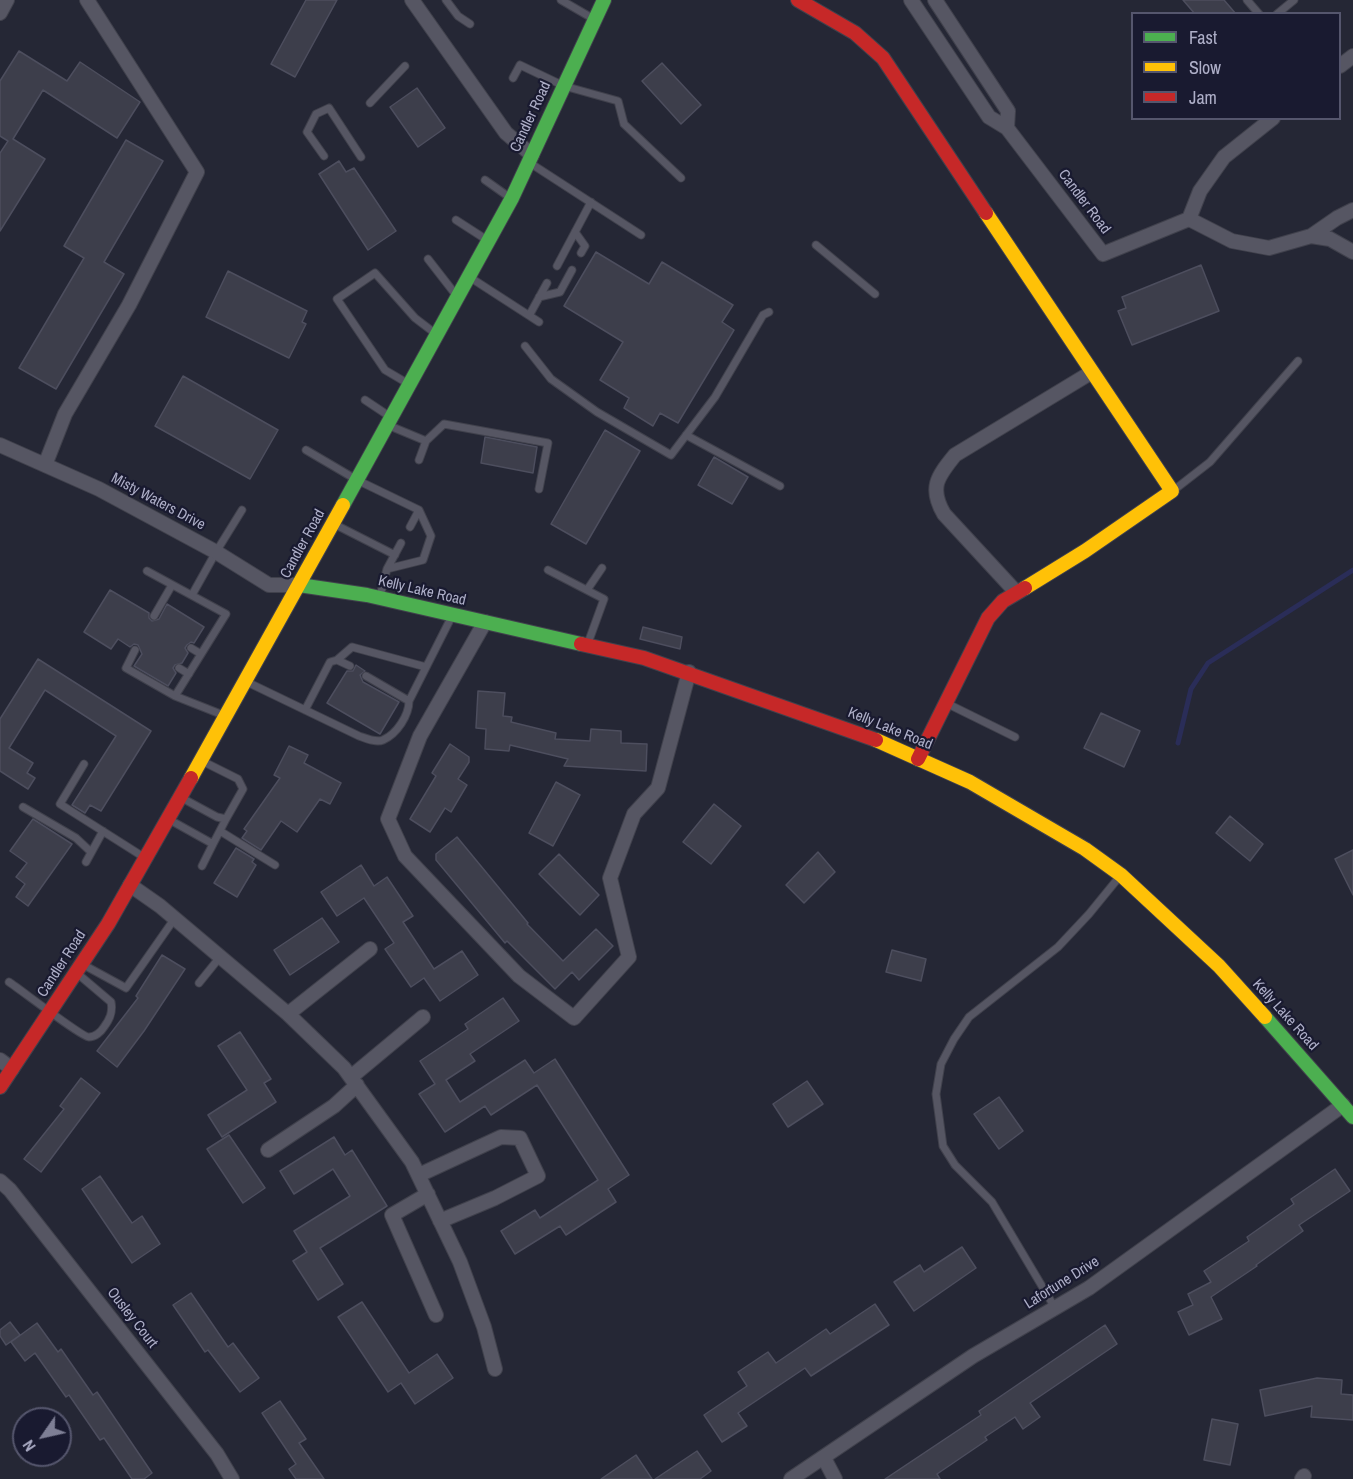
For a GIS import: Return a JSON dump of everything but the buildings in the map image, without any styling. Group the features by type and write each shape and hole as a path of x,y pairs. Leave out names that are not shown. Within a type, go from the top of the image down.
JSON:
{"street":[{"path":"0,13 7,0"},
{"path":"45,465 65,414 129,304 197,172 87,0"},
{"path":"412,0 506,133 530,159"},
{"name":"Candler Road","path":"0,1087 108,924 333,524 512,198 604,0"},
{"path":"798,0 855,33 884,58 1172,491 1085,551 1003,601 988,618 918,759"},
{"name":"Candler Road","path":"911,0 989,117 1007,128 1103,254 1189,219"},
{"name":"Candler Road","path":"935,0 1008,111 1007,128"},
{"path":"1341,65 1353,56"},
{"path":"1270,120 1224,157 1200,191 1189,219 1232,241 1269,248 1311,236 1353,210"},
{"path":"1311,236 1330,239 1353,252"},
{"path":"1017,592 944,514 937,502 936,482 955,455 1092,372"},
{"name":"Misty Waters Drive","path":"0,445 99,489 216,552 269,585 299,585"},
{"name":"Kelly Lake Road","path":"299,585 379,598 644,658 872,738 970,782 1085,849 1120,875 1219,966 1353,1117"},
{"path":"485,622 420,736 388,819 405,856 519,976 574,1018 629,957 610,878 634,814 658,788 689,672"},
{"path":"130,885 175,918 288,1014 344,1068 354,1081 412,1162 428,1194 460,1262 484,1327 495,1369"},
{"path":"288,1014 370,949"},
{"path":"268,1150 334,1106 354,1081 423,1017"},
{"path":"0,1060 12,1069"},
{"name":"Lafortune Drive","path":"791,1479 963,1362 1089,1288 1343,1105"},
{"path":"418,1175 501,1137 520,1138 538,1176 495,1198 440,1221"},
{"name":"Ousley Court","path":"0,1181 10,1190 69,1264 217,1454 232,1479"},
{"path":"428,1194 392,1215 436,1316"},
{"path":"824,1458 835,1479"}],"lane":[{"path":"446,0 458,16 470,24"},
{"path":"561,0 594,20"},
{"path":"1247,0 1257,12"},
{"path":"1279,12 1294,0"},
{"path":"513,78 520,65 564,86 618,101 624,124 681,178"},
{"path":"370,103 405,66"},
{"path":"324,156 307,132 316,114 329,108 361,157"},
{"path":"530,159 641,235"},
{"path":"485,180 512,198"},
{"path":"557,266 591,202"},
{"path":"456,220 488,241"},
{"path":"576,232 585,246 581,253"},
{"path":"816,245 875,294"},
{"path":"428,259 458,297"},
{"path":"539,297 560,292 572,270"},
{"path":"410,384 385,370 337,299 375,273 415,318 437,334"},
{"path":"469,276 539,322"},
{"path":"530,314 547,283"},
{"path":"525,346 551,379 597,412 671,455 715,398 763,315 769,312"},
{"path":"1172,491 1210,462 1298,361"},
{"path":"365,400 389,422 426,441"},
{"path":"419,460 426,441 444,424 549,442 539,489"},
{"path":"686,435 780,486"},
{"path":"306,450 357,480 419,510 431,536 423,560 387,569"},
{"path":"192,595 242,510"},
{"path":"410,527 419,510"},
{"path":"333,524 395,555"},
{"path":"379,598 387,569 401,543"},
{"path":"587,590 602,568"},
{"path":"548,570 604,599 587,645"},
{"path":"147,571 226,614 175,696"},
{"path":"154,616 172,585"},
{"path":"245,681 359,736 383,741 400,726 409,711 409,701 453,615"},
{"path":"305,710 330,662 337,660 352,647 426,667"},
{"path":"191,648 201,654"},
{"path":"135,650 126,668 175,696 226,716"},
{"path":"337,660 350,666"},
{"path":"179,668 189,674"},
{"path":"366,676 409,701"},
{"path":"945,703 1015,738"},
{"path":"201,760 238,778 243,789 202,866"},
{"path":"84,764 60,804 145,858"},
{"path":"180,797 217,817 226,819"},
{"path":"23,807 76,838 91,852"},
{"path":"168,818 213,844"},
{"path":"86,862 103,831"},
{"path":"220,831 274,865"},
{"path":"1055,1308 992,1202 955,1165 943,1146 936,1094 941,1064 969,1017 1058,947 1089,914 1120,875"},
{"path":"79,968 126,988 175,918"},
{"path":"199,983 220,957"},
{"path":"9,982 79,1034 89,1037 99,1034 105,1026 112,1012 111,1002 79,968"}],"waterway":[{"path":"1178,743 1191,689 1208,663 1353,570"}],"traffic: fast":[{"path":"343,505 512,198 604,0"},
{"path":"299,585 367,595 581,644"},
{"path":"1265,1017 1353,1117"}],"traffic: slow":[{"path":"986,213 1172,491 1085,551 1025,588"},
{"path":"191,778 343,505"},
{"path":"876,740 970,782 1085,849 1121,875 1219,966 1265,1017"}],"traffic: jam":[{"path":"798,0 855,33 883,58 986,213"},
{"path":"918,759 988,618 1003,601 1025,588"},
{"path":"581,644 644,658 876,740"},
{"path":"0,1087 108,924 191,778"}]}
